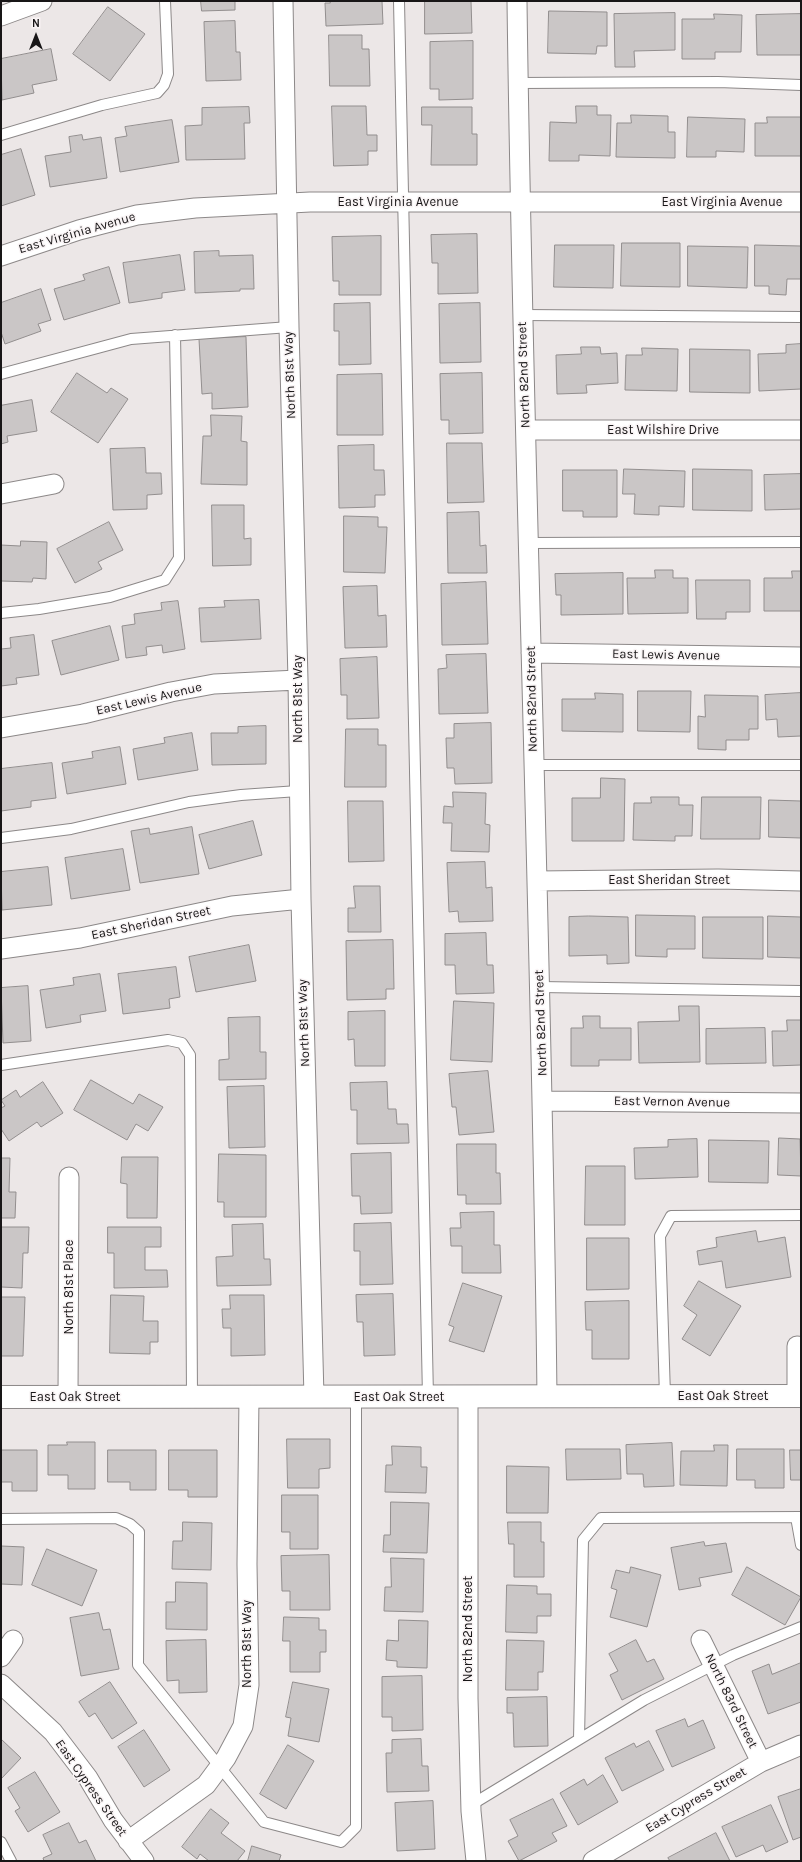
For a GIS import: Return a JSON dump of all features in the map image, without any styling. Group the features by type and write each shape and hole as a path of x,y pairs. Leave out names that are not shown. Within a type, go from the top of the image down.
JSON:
{"street":[{"path":"1,16 42,1"},
{"name":"North 81st Way","path":"283,1 286,202 298,680 298,791 314,1397"},
{"name":"North 82nd Street","path":"517,1 519,201 543,1101 547,1397"},
{"name":"East Virginia Avenue","path":"1,256 79,230 137,215 195,208 286,202 801,202"},
{"name":"East Wilshire Drive","path":"526,430 801,430"},
{"path":"1,494 54,484"},
{"name":"East Lewis Avenue","path":"531,654 801,656"},
{"name":"East Lewis Avenue","path":"1,728 83,714 171,692 214,684 298,680"},
{"name":"East Sheridan Street","path":"536,881 718,879 801,881"},
{"name":"East Sheridan Street","path":"1,948 80,938 232,906 301,899"},
{"name":"East Vernon Avenue","path":"543,1101 801,1103"},
{"name":"North 81st Place","path":"68,1397 69,1178"},
{"name":"East Oak Street","path":"1,1397 799,1396 797,1346"},
{"name":"North 81st Way","path":"128,1841 206,1785 226,1758 242,1726 249,1685 247,1564 250,1397"},
{"name":"North 82nd Street","path":"468,1397 468,1698 471,1805 476,1861"},
{"path":"1,1657 13,1640"},
{"name":"North 83rd Street","path":"701,1640 761,1762"},
{"name":"East Cypress Street","path":"1,1684 53,1732 88,1778 113,1820 144,1861"},
{"name":"East Cypress Street","path":"593,1861 761,1762 801,1746"}],"lane":[{"path":"1,135 102,105 157,93 164,85 168,74 165,1"},
{"path":"399,1 428,1397"},
{"path":"518,83 718,82 801,85"},
{"path":"523,315 801,317"},
{"path":"1,374 130,339 289,327"},
{"path":"1,613 39,609 110,597 165,580 173,570 179,558 175,335"},
{"path":"528,543 801,542"},
{"path":"533,765 801,765"},
{"path":"1,838 71,829 189,802 241,795 298,791"},
{"path":"540,987 801,991"},
{"path":"1,1065 168,1040 182,1043 190,1055 192,1397"},
{"path":"665,1396 660,1236 671,1216 801,1215"},
{"path":"1,1519 116,1518 130,1524 139,1532 138,1665 264,1822 341,1842 356,1827 356,1397"},
{"path":"579,1739 583,1540 600,1518 798,1517 801,1546"},
{"path":"471,1805 644,1700 713,1665 801,1627"},
{"path":"1,1842 11,1861"}],"building":[{"path":"201,1 235,1 235,10 202,11"},
{"path":"330,1 382,1 383,24 326,26 325,3 330,3"},
{"path":"425,1 471,1 472,33 425,34"},
{"path":"108,7 145,34 110,81 73,54"},
{"path":"549,11 607,12 607,46 597,46 596,54 548,53"},
{"path":"675,13 675,50 634,51 635,67 615,67 614,14"},
{"path":"714,14 742,15 741,52 715,52 715,59 682,59 682,19 714,19"},
{"path":"801,14 801,55 757,55 756,15"},
{"path":"235,21 236,52 240,52 241,80 206,81 204,22"},
{"path":"329,35 362,35 362,49 369,49 370,86 330,86"},
{"path":"473,41 473,99 439,100 439,89 430,89 430,42"},
{"path":"51,49 57,80 32,85 34,93 2,100 1,59"},
{"path":"332,106 366,106 367,135 377,135 377,151 368,151 368,165 334,166"},
{"path":"576,106 597,106 597,115 611,115 610,156 579,155 579,161 549,161 550,122 576,123"},
{"path":"249,107 250,123 244,123 245,159 186,160 185,126 202,125 202,108"},
{"path":"422,107 472,107 472,134 477,134 477,165 431,165 432,125 422,125"},
{"path":"631,115 668,116 668,132 675,132 675,158 616,157 617,123 631,123"},
{"path":"688,117 745,119 744,152 716,151 716,157 687,157"},
{"path":"767,117 801,117 801,156 755,156 755,123 767,123"},
{"path":"172,120 179,162 120,172 115,138 127,136 125,127"},
{"path":"82,135 83,140 101,137 107,178 50,187 45,156 71,152 69,137"},
{"path":"21,149 35,195 1,206 1,155"},
{"path":"477,234 478,293 438,294 438,263 432,263 431,235"},
{"path":"381,236 381,295 339,295 339,281 333,281 332,237"},
{"path":"622,243 680,243 680,287 621,286"},
{"path":"555,245 614,245 613,288 554,287"},
{"path":"755,245 801,246 801,279 787,279 786,295 769,294 769,286 755,286"},
{"path":"688,246 748,247 747,288 688,286"},
{"path":"219,251 219,256 253,255 254,289 195,293 194,252"},
{"path":"180,255 185,290 162,293 162,298 129,303 123,263"},
{"path":"109,267 120,303 64,320 54,289 85,280 83,275"},
{"path":"41,289 51,320 38,324 41,331 5,344 1,332 1,303"},
{"path":"370,303 371,364 339,365 339,331 334,331 334,304"},
{"path":"480,303 481,362 440,363 439,304"},
{"path":"246,337 248,407 212,409 212,393 202,394 199,339"},
{"path":"801,344 801,389 759,391 758,354 786,353 786,345"},
{"path":"581,347 600,347 601,354 617,353 618,383 586,385 587,393 557,394 556,355 581,354"},
{"path":"642,348 678,349 677,391 625,390 626,355 642,355"},
{"path":"690,349 750,350 750,393 690,392"},
{"path":"77,373 107,393 111,388 128,399 98,443 51,412"},
{"path":"482,373 483,433 449,434 449,420 441,420 440,374"},
{"path":"382,374 383,435 337,435 337,375"},
{"path":"32,400 37,431 7,436 8,442 1,444 1,405"},
{"path":"211,415 242,416 241,441 247,442 247,485 201,484 203,436 211,436"},
{"path":"447,443 482,443 484,502 448,503"},
{"path":"374,445 374,470 384,470 385,495 375,495 375,507 339,508 338,446"},
{"path":"145,448 146,473 161,473 162,494 147,495 147,509 113,510 110,449"},
{"path":"624,469 685,471 684,507 659,506 659,515 634,514 635,494 623,494"},
{"path":"693,469 752,470 752,511 693,510"},
{"path":"563,470 617,470 617,517 583,517 583,511 563,511"},
{"path":"801,474 801,509 765,510 764,475"},
{"path":"212,505 244,505 244,539 251,538 251,565 213,566"},
{"path":"479,512 480,546 486,545 487,573 448,573 447,513"},
{"path":"344,516 378,517 378,527 387,527 385,573 344,572"},
{"path":"109,522 123,550 98,562 102,569 75,583 57,549"},
{"path":"21,541 47,542 46,579 33,578 32,582 1,581 1,545 20,546"},
{"path":"655,570 673,570 673,578 688,578 688,613 628,614 627,578 655,578"},
{"path":"792,571 801,571 801,611 764,611 764,578 792,578"},
{"path":"623,573 623,614 561,615 561,595 556,595 555,574"},
{"path":"696,580 750,580 750,612 726,612 726,619 697,619"},
{"path":"486,582 488,644 442,645 441,584"},
{"path":"377,586 378,616 386,615 387,647 345,648 343,587"},
{"path":"259,600 261,639 201,642 199,608 225,607 224,601"},
{"path":"178,601 185,649 163,653 162,645 146,647 147,655 126,658 122,626 135,624 134,614 162,610 161,603"},
{"path":"110,626 119,660 61,675 52,641"},
{"path":"34,635 39,675 16,678 17,684 1,686 1,649 11,648 10,638"},
{"path":"486,654 488,713 439,714 438,669 447,668 446,655"},
{"path":"377,657 379,718 347,719 347,695 341,695 340,659"},
{"path":"638,691 691,691 690,732 638,731"},
{"path":"595,693 623,694 623,732 562,731 562,699 595,699"},
{"path":"801,693 801,736 778,737 777,719 766,720 765,695"},
{"path":"705,695 758,696 758,729 749,729 749,740 726,740 726,750 698,749 698,716 705,717"},
{"path":"491,723 492,783 455,784 454,768 447,768 446,738 454,738 454,724"},
{"path":"266,726 266,764 212,765 211,733 238,733 238,727"},
{"path":"346,729 378,729 378,745 386,745 386,787 345,787"},
{"path":"192,733 198,770 138,780 133,749 165,743 164,738"},
{"path":"120,747 126,784 67,794 62,763 93,758 92,752"},
{"path":"52,763 56,798 31,801 31,807 1,811 1,769"},
{"path":"601,778 625,779 624,841 572,841 572,798 600,798"},
{"path":"453,792 486,793 485,824 490,825 489,852 451,851 452,823 443,823 444,806 453,807"},
{"path":"651,797 679,797 679,805 693,805 692,836 675,836 675,841 633,840 634,803 651,803"},
{"path":"702,797 761,797 760,839 701,839"},
{"path":"769,800 801,801 801,838 769,837"},
{"path":"348,801 383,801 384,861 349,862"},
{"path":"253,821 262,855 209,869 199,835"},
{"path":"192,827 199,874 140,883 131,831 149,828 150,834"},
{"path":"123,849 130,890 71,899 65,858"},
{"path":"485,862 486,888 492,887 493,921 459,922 458,911 449,912 447,863"},
{"path":"48,867 52,905 2,910 1,872"},
{"path":"354,886 380,886 381,932 348,932 348,908 355,908"},
{"path":"636,915 695,916 695,949 667,949 667,957 636,956"},
{"path":"768,916 801,917 801,958 768,957"},
{"path":"569,917 628,917 629,963 607,964 607,955 569,956"},
{"path":"703,917 763,917 763,959 703,958"},
{"path":"486,933 487,965 493,965 494,993 456,994 455,965 445,965 445,934"},
{"path":"393,940 394,989 386,989 386,999 347,1000 346,941"},
{"path":"249,945 256,981 196,992 189,957"},
{"path":"176,967 180,997 169,999 170,1008 123,1014 118,974"},
{"path":"100,974 106,1011 80,1015 81,1022 46,1028 40,990 74,985 73,978"},
{"path":"28,986 31,1041 3,1043 1,988"},
{"path":"454,1001 494,1003 492,1062 451,1060"},
{"path":"679,1006 699,1006 700,1062 639,1063 638,1022 679,1021"},
{"path":"385,1011 385,1066 355,1066 354,1039 348,1040 348,1012"},
{"path":"583,1016 600,1016 600,1028 631,1028 631,1060 599,1060 599,1066 571,1066 571,1028 583,1028"},
{"path":"260,1017 260,1052 266,1052 266,1079 219,1080 219,1060 229,1059 228,1018"},
{"path":"787,1020 801,1020 801,1065 773,1066 772,1031 787,1031"},
{"path":"765,1028 766,1063 706,1064 706,1029"},
{"path":"488,1071 494,1132 459,1135 456,1107 452,1107 449,1074"},
{"path":"91,1080 133,1104 139,1094 163,1107 148,1131 136,1124 127,1140 74,1110"},
{"path":"43,1082 63,1113 41,1127 37,1122 9,1141 1,1129 1,1108 5,1106 1,1100 16,1090 20,1097"},
{"path":"387,1082 388,1109 396,1109 397,1124 408,1124 409,1143 357,1144 357,1110 351,1110 350,1083"},
{"path":"264,1086 265,1147 229,1148 227,1087"},
{"path":"779,1138 800,1139 801,1176 778,1175"},
{"path":"697,1139 698,1177 635,1179 634,1148 668,1147 668,1140"},
{"path":"709,1140 769,1141 768,1183 709,1182"},
{"path":"457,1144 496,1144 496,1173 500,1173 501,1204 466,1204 466,1195 458,1195"},
{"path":"391,1153 392,1213 361,1214 360,1196 352,1196 351,1154"},
{"path":"219,1154 266,1155 266,1217 224,1217 224,1202 218,1202"},
{"path":"122,1157 158,1157 157,1218 127,1218 127,1184 121,1183"},
{"path":"1,1158 10,1158 9,1192 16,1192 15,1218 1,1218"},
{"path":"586,1166 625,1166 625,1225 585,1225"},
{"path":"494,1212 494,1245 500,1245 501,1273 462,1273 462,1246 451,1246 450,1228 461,1228 460,1213"},
{"path":"391,1223 393,1284 360,1285 360,1251 354,1251 354,1224"},
{"path":"263,1224 264,1259 270,1259 271,1285 217,1286 216,1257 233,1256 232,1225"},
{"path":"1,1227 29,1227 28,1253 23,1253 22,1288 1,1287"},
{"path":"108,1227 161,1227 161,1247 145,1247 145,1270 167,1270 168,1287 114,1288 114,1253 108,1253"},
{"path":"756,1231 758,1242 785,1237 791,1277 726,1288 722,1261 699,1265 697,1251 717,1247 716,1238"},
{"path":"587,1238 629,1238 629,1289 587,1290"},
{"path":"699,1281 741,1306 710,1356 682,1339 697,1315 684,1306"},
{"path":"463,1283 502,1296 484,1352 449,1341 454,1327 449,1325"},
{"path":"393,1294 395,1355 364,1356 363,1322 357,1322 356,1295"},
{"path":"111,1295 144,1296 143,1321 158,1321 158,1342 150,1342 150,1354 110,1353"},
{"path":"230,1295 264,1295 265,1355 231,1356 231,1328 223,1328 222,1309 230,1309"},
{"path":"1,1297 25,1297 23,1356 1,1356"},
{"path":"629,1301 629,1359 592,1359 592,1330 586,1330 585,1302"},
{"path":"287,1439 330,1439 330,1468 319,1469 319,1488 288,1488"},
{"path":"67,1442 95,1442 95,1489 68,1489 68,1475 48,1475 48,1445 67,1445"},
{"path":"672,1443 674,1486 644,1487 643,1474 627,1474 626,1445"},
{"path":"714,1445 728,1445 727,1486 680,1485 681,1451 714,1451"},
{"path":"392,1446 421,1447 421,1467 427,1467 426,1493 385,1492 386,1465 392,1465"},
{"path":"566,1449 620,1449 621,1479 567,1480"},
{"path":"737,1449 784,1449 784,1488 755,1488 755,1480 737,1480"},
{"path":"1,1450 37,1450 37,1491 12,1491 12,1482 1,1482"},
{"path":"108,1450 156,1450 156,1490 130,1490 130,1482 108,1482"},
{"path":"169,1450 217,1450 217,1497 188,1497 188,1490 169,1490"},
{"path":"790,1450 801,1450 801,1480 791,1480"},
{"path":"507,1466 549,1467 548,1513 507,1513"},
{"path":"282,1495 318,1495 318,1549 290,1549 290,1532 282,1532"},
{"path":"391,1502 429,1503 427,1553 383,1552 384,1535 390,1535"},
{"path":"183,1522 212,1523 211,1570 172,1569 173,1541 182,1541"},
{"path":"508,1522 541,1522 541,1542 544,1542 544,1577 514,1577 514,1544 509,1544"},
{"path":"704,1542 705,1546 726,1543 732,1572 699,1578 701,1586 679,1590 671,1548"},
{"path":"1,1546 24,1547 22,1585 1,1584"},
{"path":"47,1549 97,1570 82,1606 32,1585"},
{"path":"329,1555 330,1610 290,1610 290,1591 282,1591 281,1556"},
{"path":"391,1558 424,1559 423,1612 384,1611 385,1587 391,1587"},
{"path":"631,1567 661,1575 647,1627 610,1617 617,1590 611,1588 616,1570 629,1573"},
{"path":"747,1567 801,1597 785,1625 732,1595"},
{"path":"176,1582 207,1583 207,1630 166,1629 166,1602 175,1602"},
{"path":"507,1585 537,1586 537,1594 551,1594 551,1616 537,1616 537,1633 506,1632"},
{"path":"99,1613 103,1630 110,1629 119,1669 81,1676 70,1618"},
{"path":"284,1617 319,1618 319,1630 326,1630 326,1652 320,1652 320,1672 290,1672 290,1641 283,1641"},
{"path":"399,1620 428,1621 427,1668 397,1667 397,1661 386,1660 387,1640 398,1641"},
{"path":"206,1640 207,1692 179,1693 179,1680 167,1681 166,1641"},
{"path":"507,1640 544,1641 543,1672 538,1672 538,1690 506,1690"},
{"path":"636,1640 647,1662 654,1659 664,1679 622,1700 610,1675 618,1671 609,1654"},
{"path":"801,1663 801,1702 768,1714 752,1671 769,1664 772,1674"},
{"path":"422,1676 423,1730 392,1731 392,1717 382,1717 382,1677"},
{"path":"110,1682 137,1723 112,1739 95,1713 89,1717 79,1702"},
{"path":"293,1682 329,1689 319,1742 288,1736 291,1718 286,1717"},
{"path":"547,1697 548,1746 514,1747 513,1713 507,1713 507,1698"},
{"path":"685,1719 688,1727 703,1720 715,1748 672,1767 656,1731"},
{"path":"144,1730 170,1770 144,1787 118,1747"},
{"path":"1,1739 21,1758 1,1779"},
{"path":"421,1739 422,1766 428,1766 429,1791 387,1792 386,1753 392,1753 392,1740"},
{"path":"649,1741 664,1770 622,1791 605,1758 634,1743 636,1747"},
{"path":"288,1745 314,1761 286,1809 260,1794"},
{"path":"35,1772 60,1812 28,1832 15,1811 20,1808 8,1788"},
{"path":"603,1775 618,1802 578,1825 560,1793 584,1779 587,1785"},
{"path":"801,1789 801,1837 793,1840 778,1797"},
{"path":"553,1799 567,1826 552,1833 557,1841 519,1861 508,1841 518,1836 510,1820"},
{"path":"433,1801 435,1849 397,1851 395,1803"},
{"path":"771,1805 788,1842 766,1852 763,1845 736,1857 722,1827"},
{"path":"211,1809 229,1823 221,1833 245,1851 237,1861 209,1861 200,1854 197,1859 182,1847"},
{"path":"69,1823 79,1843 86,1840 96,1861 44,1861 43,1858 52,1854 43,1835"},
{"path":"716,1833 730,1861 670,1861 668,1858"},
{"path":"252,1846 281,1855 279,1861 248,1861"}]}
